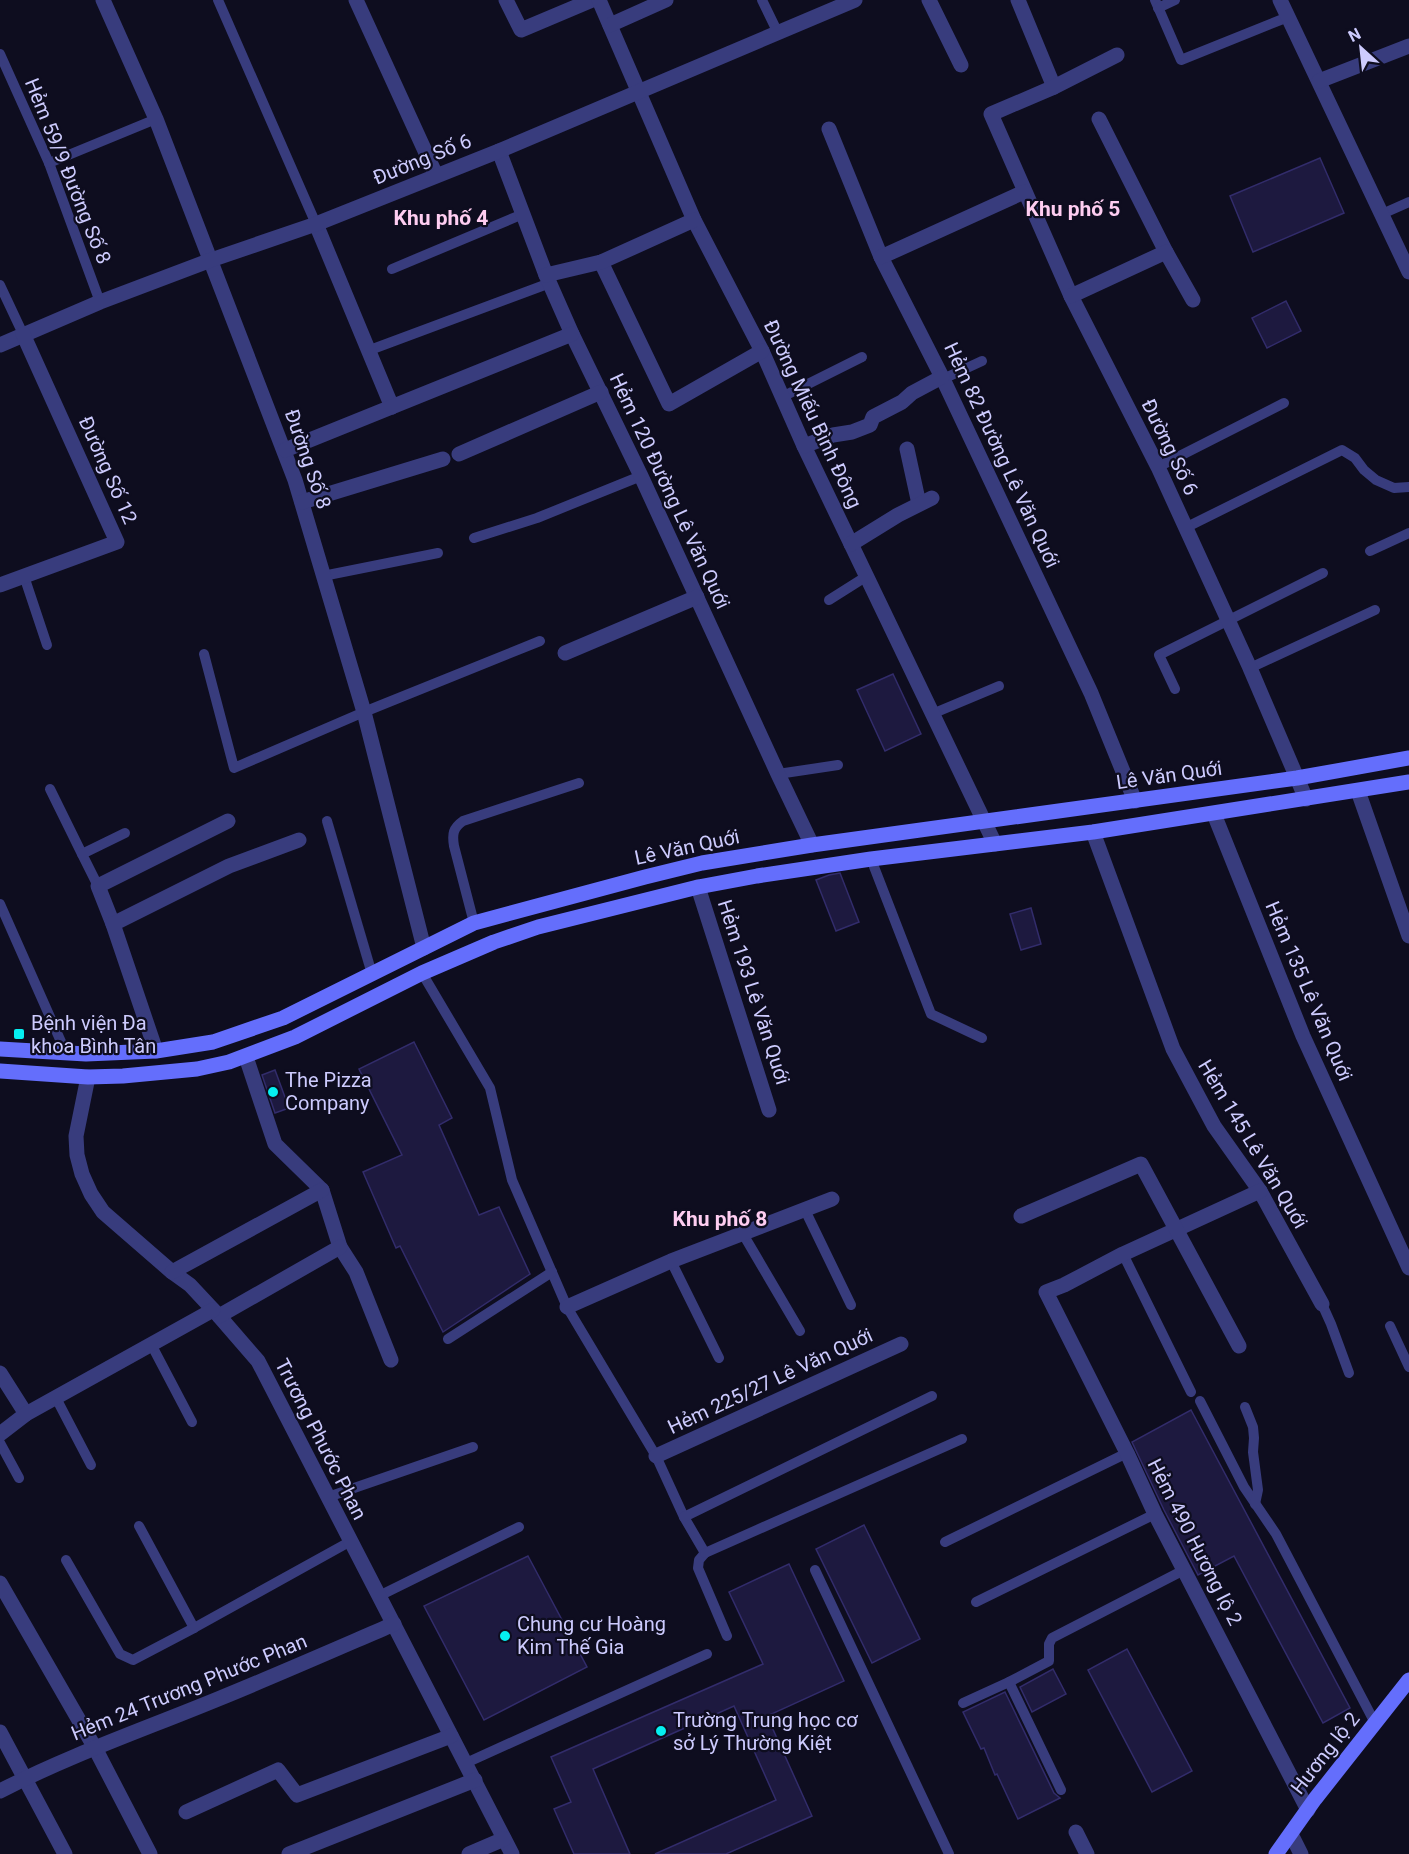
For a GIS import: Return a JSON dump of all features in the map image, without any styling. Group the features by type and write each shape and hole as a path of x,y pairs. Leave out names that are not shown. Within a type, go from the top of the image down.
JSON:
{"main road":[{"name":"Lê Văn Quới","path":"0,1049 66,1053 156,1051 213,1042 283,1018 474,923 702,863 812,845 1297,778 1409,758"},
{"name":"Lê Văn Quới","path":"0,1071 88,1077 123,1076 197,1069 246,1057 313,1029 422,974 494,942 538,927 698,887 871,859 1093,832 1409,782"},
{"name":"Hương lộ 2","path":"1276,1854 1308,1809 1409,1680"}],"street":[{"name":"Đường Số 8","path":"103,0 156,119 285,450 364,712 424,948"},
{"path":"356,0 436,175"},
{"path":"506,0 521,30 592,0"},
{"name":"Đường Miếu Bình Đông","path":"599,0 694,220 762,351 804,446 995,844"},
{"path":"610,25 666,0"},
{"path":"929,0 961,65"},
{"path":"1017,0 1054,87 1117,55"},
{"path":"1280,0 1409,272"},
{"name":"Đường Số 6","path":"0,345 100,302 211,260 316,224 499,151 846,2"},
{"path":"1319,81 1409,46"},
{"name":"Đường Số 6","path":"1054,87 991,114 1071,296 1158,467 1250,668 1306,799"},
{"path":"1099,119 1166,252 1193,300"},
{"name":"Hẻm 82 Đường Lê Văn Quới","path":"829,129 881,257 943,378 1090,693 1135,801"},
{"name":"Hẻm 120 Đường Lê Văn Quới","path":"499,151 548,279 572,334 641,476 812,845"},
{"path":"881,257 1024,192"},
{"path":"548,279 601,262 694,220"},
{"path":"316,224 392,406"},
{"path":"1071,296 1166,252"},
{"path":"601,262 669,404 762,351"},
{"name":"Đường Số 12","path":"0,585 117,542 23,334"},
{"path":"285,450 572,334"},
{"path":"804,446 833,435 852,432 870,424 873,417 902,402 912,393 943,378"},
{"path":"459,454 601,392"},
{"path":"851,544 891,518 925,501 907,449"},
{"path":"302,502 443,459"},
{"path":"565,653 697,597"},
{"path":"1358,791 1409,936"},
{"name":"Hẻm 135 Lê Văn Quới","path":"1214,814 1303,1036 1409,1268"},
{"path":"156,1051 98,886 228,821"},
{"name":"Hẻm 145 Lê Văn Quới","path":"1093,832 1173,1049 1214,1126 1260,1191 1322,1304"},
{"path":"113,924 229,866 299,840"},
{"name":"Hẻm 193 Lê Văn Quới","path":"698,887 769,1110"},
{"path":"246,1057 275,1143 322,1190 340,1247 356,1272 391,1360"},
{"name":"Trương Phước Phan","path":"88,1077 76,1136 77,1155 91,1194 104,1212 190,1285 258,1361 512,1854"},
{"path":"1021,1216 1141,1164 1239,1346"},
{"path":"172,1272 322,1190"},
{"path":"1123,1254 1260,1191"},
{"path":"567,1307 671,1261 832,1199"},
{"path":"0,1434 27,1414 151,1344 216,1313 340,1247"},
{"name":"Hẻm 490 Hương lộ 2","path":"1123,1254 1046,1292 1155,1514 1308,1809"},
{"name":"Hẻm 225/27 Lê Văn Quới","path":"656,1456 901,1344"},
{"path":"0,1373 27,1414"},
{"path":"0,1583 95,1748 150,1854"},
{"name":"Hẻm 24 Trương Phước Phan","path":"0,1791 95,1748 219,1699 394,1624"},
{"path":"0,1732 64,1854"},
{"path":"186,1812 278,1770 297,1795 450,1736"},
{"path":"289,1854 475,1780"},
{"path":"1077,1832 1087,1854"},
{"path":"1291,1834 1301,1854"},
{"path":"469,1854 504,1839"}],"lane":[{"path":"218,0 316,224"},
{"path":"762,0 778,33"},
{"path":"1175,0 1157,4 1181,60 1288,17"},
{"name":"Hẻm 59/9 Đường Số 8","path":"0,54 49,163 100,302"},
{"path":"49,163 156,119"},
{"path":"1382,214 1409,202"},
{"path":"392,269 523,213"},
{"path":"370,350 548,279"},
{"path":"0,285 23,334"},
{"path":"782,397 862,357"},
{"path":"943,378 982,361"},
{"path":"1158,467 1284,403"},
{"path":"1185,528 1342,450 1355,458 1376,480 1394,488 1409,487"},
{"path":"474,538 537,518 641,476"},
{"path":"1370,551 1409,533"},
{"path":"324,576 438,553"},
{"path":"1175,689 1159,655 1323,573"},
{"path":"24,576 47,645"},
{"path":"829,600 867,576"},
{"path":"1250,668 1375,610"},
{"path":"204,654 234,768 364,712 540,641"},
{"path":"932,714 999,686"},
{"path":"778,774 838,765"},
{"path":"474,923 454,846 453,836 457,825 463,821 579,783"},
{"path":"50,789 98,886"},
{"path":"327,821 372,974"},
{"path":"82,854 124,833"},
{"path":"871,859 931,1014 982,1038"},
{"path":"0,904 66,1053"},
{"path":"422,974 490,1088 512,1180 567,1307 656,1456 702,1556 698,1568 727,1636"},
{"path":"805,1210 851,1305"},
{"path":"743,1234 800,1331"},
{"path":"1123,1254 1191,1392"},
{"path":"671,1261 719,1358"},
{"path":"448,1339 552,1272"},
{"path":"1322,1304 1349,1373"},
{"path":"1390,1326 1409,1366"},
{"path":"151,1344 192,1422"},
{"path":"684,1517 932,1396"},
{"path":"56,1398 91,1464"},
{"path":"1200,1401 1244,1487 1276,1534 1375,1724"},
{"path":"1245,1407 1254,1438 1253,1452 1258,1490 1256,1504"},
{"path":"702,1556 962,1439"},
{"path":"0,1443 19,1478"},
{"path":"328,1497 474,1447"},
{"path":"945,1542 1127,1453"},
{"path":"975,1602 1155,1514"},
{"path":"139,1526 194,1628"},
{"path":"379,1596 519,1527"},
{"path":"66,1560 120,1654 133,1660 351,1541"},
{"path":"815,1570 949,1854"},
{"path":"963,1703 1049,1661 1049,1644 1052,1638 1184,1570"},
{"path":"466,1763 707,1654"},
{"path":"1009,1682 1061,1790"}],"building":[{"path":"1320,158 1344,213 1253,252 1230,196"},
{"path":"1286,301 1301,331 1267,348 1252,318"},
{"path":"893,674 921,734 885,751 857,690"},
{"path":"840,873 859,922 836,931 816,880"},
{"path":"1031,908 1041,944 1021,950 1010,914"},
{"path":"414,1042 452,1118 439,1125 479,1215 499,1207 530,1274 443,1332 400,1246 396,1248 363,1172 402,1155 359,1069"},
{"name":"The Pizza Company","path":"275,1070 289,1108 275,1113 262,1075"},
{"path":"1191,1410 1350,1708 1323,1723 1234,1556 1198,1575 1132,1442"},
{"path":"864,1525 920,1639 872,1663 816,1549"},
{"name":"Chung cư Hoàng Kim Thế Gia","path":"528,1556 587,1667 484,1720 424,1606"},
{"path":"789,1564 844,1681 767,1716 812,1816 726,1854 655,1854 776,1800 734,1706 593,1769 630,1854 574,1854 554,1809 571,1802 551,1757 763,1664 729,1592"},
{"path":"1127,1649 1192,1771 1152,1792 1088,1670"},
{"path":"1053,1669 1066,1694 1032,1712 1020,1687"},
{"path":"1005,1692 1054,1793 1060,1798 1018,1819 984,1748 981,1749 963,1712"}],"place":[{"name":"Bệnh viện Đa khoa Bình Tân","path":"19,1034"},
{"name":"The Pizza Company","path":"273,1092"},
{"name":"Chung cư Hoàng Kim Thế Gia","path":"505,1636"},
{"name":"Trường Trung học cơ sở Lý Thường Kiệt","path":"661,1731"}],"district":[{"name":"Khu phố 5","path":"1073,209"},
{"name":"Khu phố 4","path":"441,218"},
{"name":"Khu phố 8","path":"720,1219"}]}
